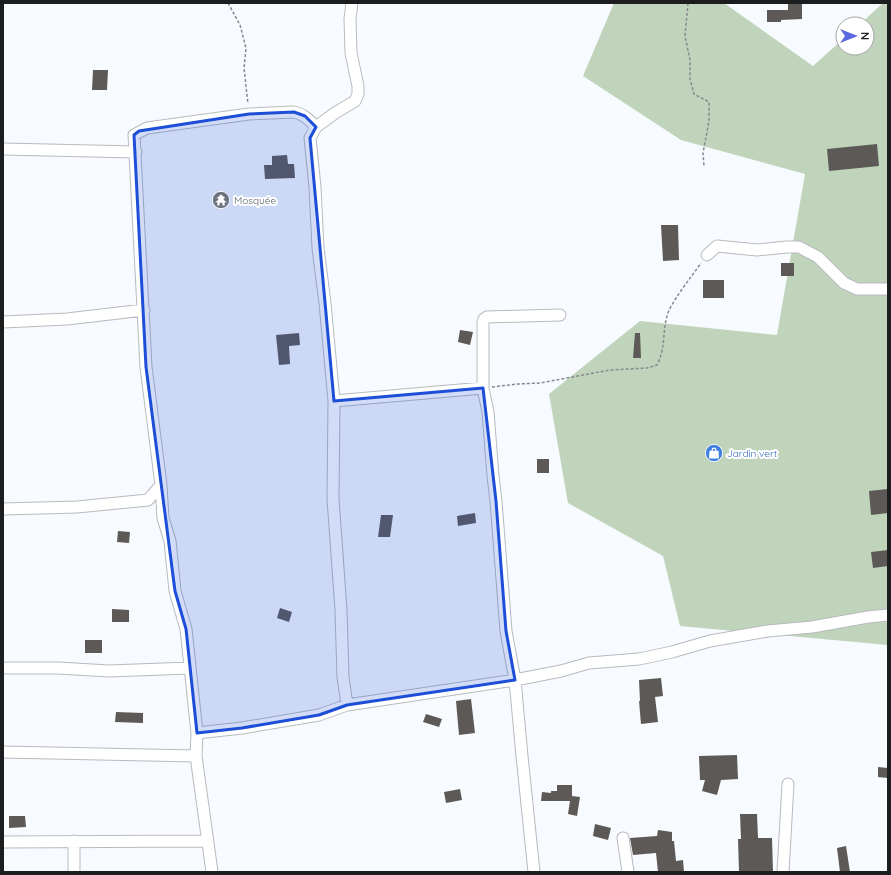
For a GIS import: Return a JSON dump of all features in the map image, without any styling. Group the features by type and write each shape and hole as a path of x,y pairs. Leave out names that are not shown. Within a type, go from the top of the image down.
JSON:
{"street":[{"path":"347,705 343,677 341,610 333,499 334,401 325,303 318,248 316,188 310,138 316,127 355,101 358,94 358,86 351,53 350,19 352,3"},
{"path":"212,872 196,756 197,733 186,629 179,610 175,591 170,541 164,518 146,367 134,135 147,128 249,114 294,112 305,116 316,127"},
{"path":"3,149 136,152"},
{"path":"707,255 717,246 757,250 799,247 818,257 844,283 857,289 888,289"},
{"path":"3,322 67,319 144,310"},
{"path":"534,872 515,680 506,631 488,412 483,388 484,319 487,317 560,315"},
{"path":"334,401 483,388"},
{"path":"3,509 77,507 148,500 161,485"},
{"path":"148,500 164,518"},
{"path":"197,733 242,728 319,715 347,705 515,680 561,671 589,663 639,659 672,652 710,641 768,631 812,627 888,615"},
{"path":"3,668 109,670 190,668"},
{"path":"3,752 196,756"},
{"path":"783,872 788,784"},
{"path":"623,838 628,872"},
{"path":"74,841 74,872"},
{"path":"3,842 208,841"}],"path":[{"path":"228,3 240,25 246,48 244,68 249,114"},
{"path":"688,3 685,36 690,60 690,79 694,94 709,102 709,120 703,153 704,166"},
{"path":"483,388 511,384 540,383 610,370 647,368 656,365 662,356 667,315 672,304 707,255"}],"highlighted area":[{"path":"294,112 305,116 316,127 310,138 334,401 483,388 496,501 506,631 515,680 347,705 319,715 242,728 197,733 186,629 175,591 146,367 134,135 139,131 249,114"}],"green space":[{"path":"614,3 724,3 813,66 835,46 835,56 875,56 875,16 869,16 883,3 888,3 888,645 680,626 663,556 568,503 549,394 640,321 777,335 805,174 681,140 583,76"}],"building":[{"path":"788,3 802,3 802,19 767,22 767,10 788,10"},
{"path":"93,70 108,70 107,90 92,90"},
{"path":"877,144 879,166 829,171 827,149"},
{"path":"287,155 288,164 294,164 295,178 265,179 264,165 272,165 272,156"},
{"path":"661,225 678,225 679,260 663,261"},
{"path":"781,263 794,263 794,276 781,276"},
{"path":"703,280 724,280 724,298 703,298"},
{"path":"460,330 473,332 470,345 458,342"},
{"path":"299,333 300,345 289,346 290,364 279,365 276,335"},
{"path":"635,333 640,333 641,358 633,358"},
{"path":"537,459 549,459 549,473 537,473"},
{"path":"888,489 888,513 871,515 869,491"},
{"path":"475,513 476,523 458,526 457,516"},
{"path":"381,515 393,515 390,537 378,537"},
{"path":"118,531 130,532 129,543 117,542"},
{"path":"888,550 888,566 873,568 871,552"},
{"path":"280,608 292,612 289,622 277,618"},
{"path":"112,609 129,610 129,622 112,622"},
{"path":"85,640 102,640 102,653 85,653"},
{"path":"661,678 663,696 655,697 658,722 641,724 639,680"},
{"path":"471,699 475,733 459,735 456,701"},
{"path":"116,712 143,713 143,723 115,722"},
{"path":"426,714 442,719 439,727 423,722"},
{"path":"737,755 738,779 721,780 717,795 702,791 705,780 700,780 699,756"},
{"path":"878,767 888,768 888,778 878,777"},
{"path":"557,785 572,785 572,796 580,797 577,816 568,814 570,801 541,801 542,792 551,793 551,791 557,791"},
{"path":"460,789 462,800 446,803 444,792"},
{"path":"740,814 757,814 758,838 772,838 773,872 739,872 738,839 741,839"},
{"path":"9,816 25,816 26,827 9,828"},
{"path":"595,824 611,828 608,840 593,836"},
{"path":"658,830 672,832 672,841 674,841 676,861 683,860 684,872 658,872 656,853 633,855 630,838 657,836"},
{"path":"846,846 850,872 840,872 837,848"}],"place":[{"name":"Mosquée","path":"221,200"},
{"name":"Jardin vert","path":"714,453"}]}
